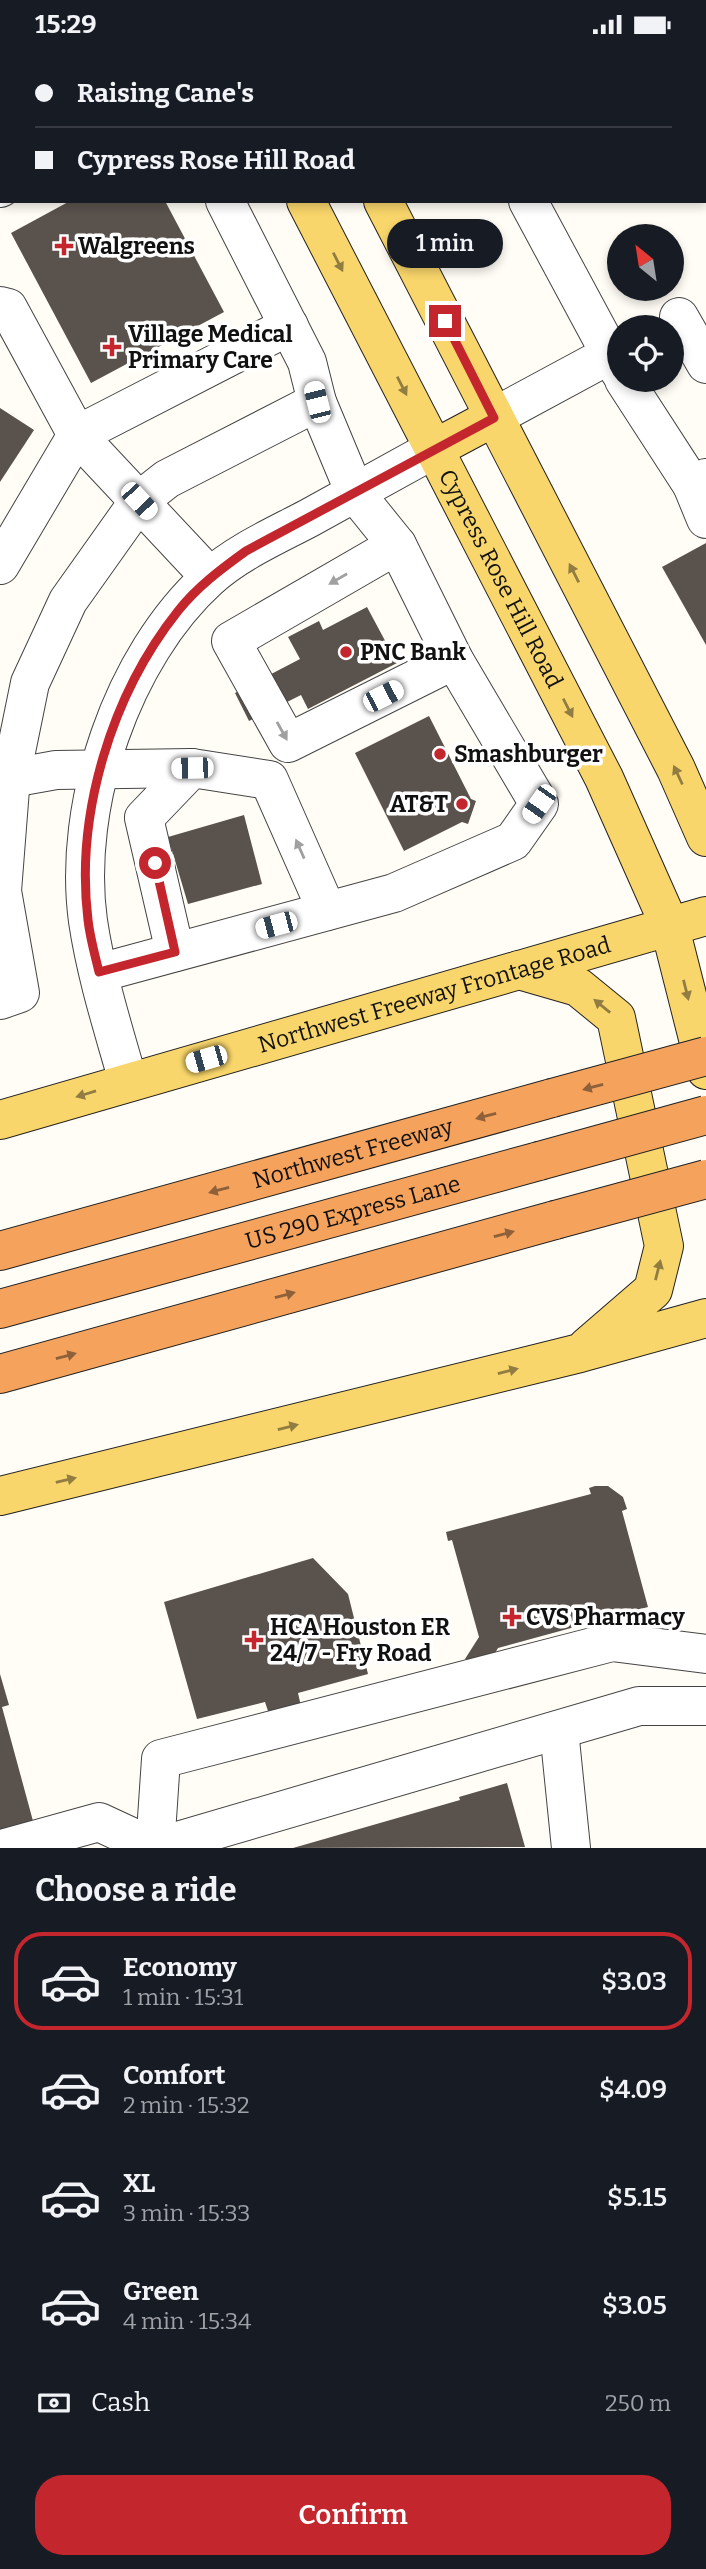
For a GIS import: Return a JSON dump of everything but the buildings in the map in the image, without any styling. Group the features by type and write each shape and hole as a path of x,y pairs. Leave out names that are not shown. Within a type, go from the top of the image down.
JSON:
{"highway":[{"name":"Northwest Freeway","path":"0,1251 706,1056"},
{"name":"US 290 Express Lane","path":"0,1309 706,1115"},
{"path":"0,1374 706,1179"}],"main road":[{"name":"Cypress Rose Hill Road","path":"307,203 604,778 669,924 706,1070"},
{"path":"384,203 676,769 706,837"},
{"path":"435,449 494,418"},
{"name":"Northwest Freeway Frontage Road","path":"0,1120 669,924 706,916"},
{"path":"519,970 578,987 616,1018 664,1247 653,1290 580,1353"},
{"path":"0,1496 580,1353 706,1318"}],"lane":[{"path":"99,972 394,893 513,841 539,804 454,660 397,545 355,493 317,402 307,362 226,203"},
{"path":"529,203 607,344"},
{"path":"0,306 8,308 77,435 210,577"},
{"path":"684,319 706,364"},
{"path":"0,565 77,435 289,326"},
{"path":"494,418 607,369"},
{"path":"636,392 701,494"},
{"path":"0,1000 20,993 2,891 6,778 30,683 62,613 139,501 167,479 317,402"},
{"path":"128,1081 88,920 86,850 101,770 124,697 147,653 179,609 210,577 246,551 435,449"},
{"path":"397,545 231,641 288,744 454,660"},
{"path":"6,778 56,770 192,768 269,780 327,911"},
{"path":"175,952 144,818 192,768"},
{"path":"155,1848 161,1759 612,1641 706,1654"},
{"path":"5,1848 99,1822 155,1848 639,1706 706,1706"},
{"path":"559,1730 571,1848"}],"place":[{"name":"Walgreens","path":"64,246"},
{"name":"Village Medical Primary Care","path":"112,347"},
{"name":"PNC Bank","path":"346,652"},
{"name":"Smashburger","path":"440,754"},
{"name":"AT&T","path":"462,804"},
{"name":"CVS Pharmacy","path":"512,1617"},
{"name":"HCA Houston ER 24/7 - Fry Road","path":"254,1640"}],"route":[{"path":"155,863 175,952 99,972 88,920 86,850 98,780 124,697 147,653 179,609 210,577 246,551 494,418 445,321"}]}
